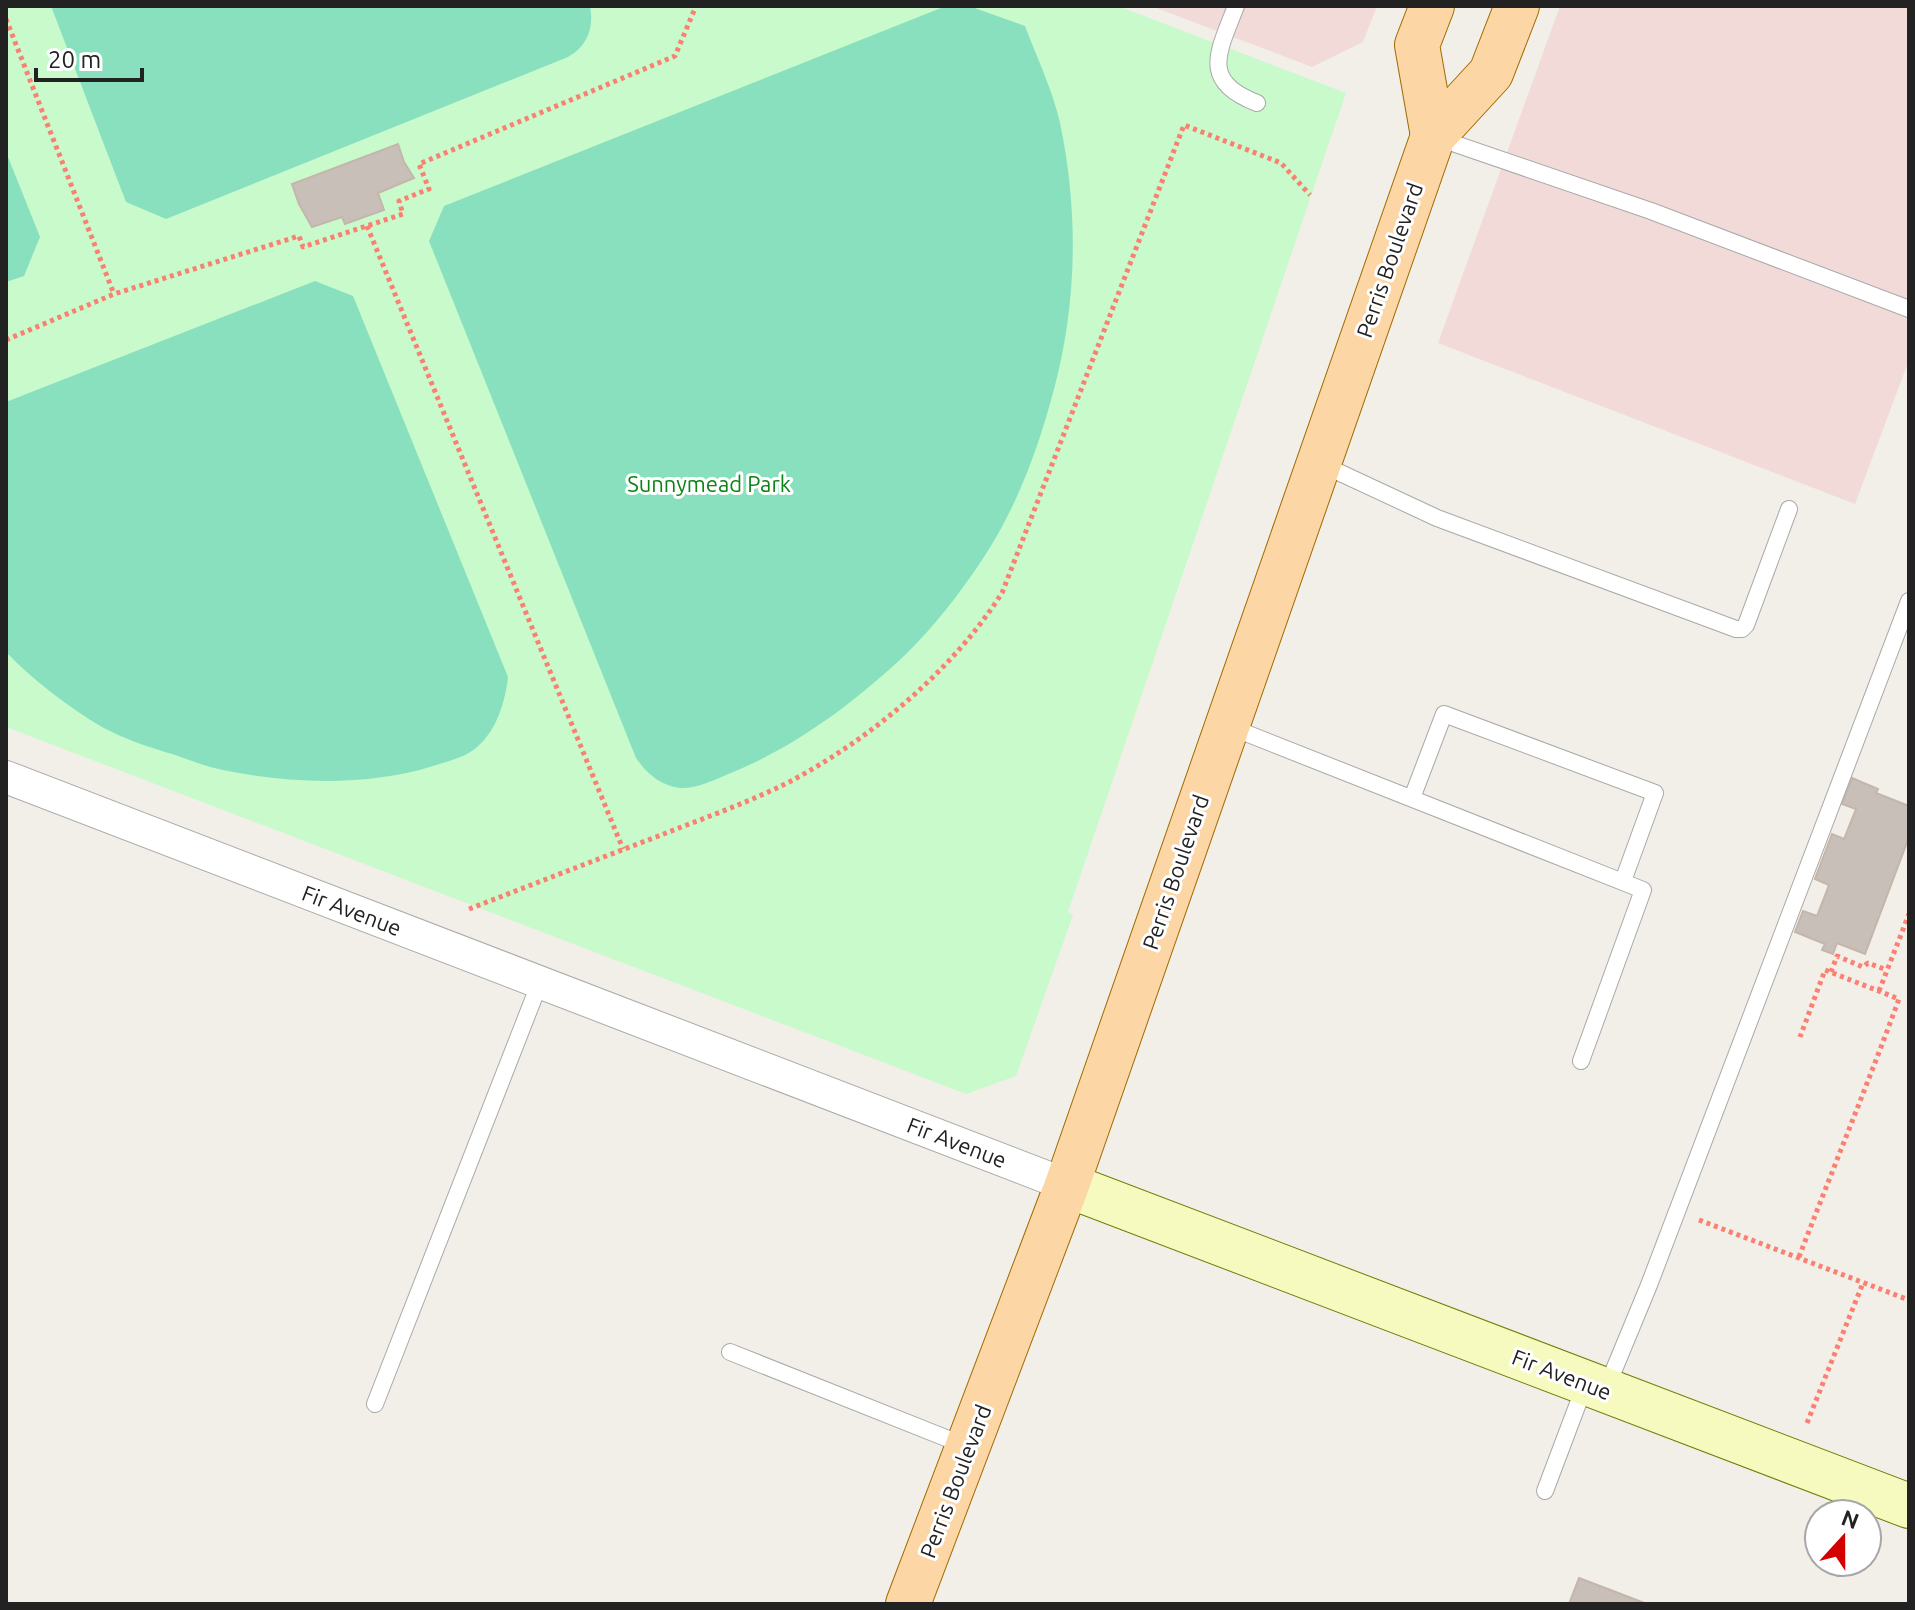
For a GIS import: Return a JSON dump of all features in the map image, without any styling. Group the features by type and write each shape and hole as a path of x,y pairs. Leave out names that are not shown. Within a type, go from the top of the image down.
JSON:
{"main road":[{"name":"Perris Boulevard","path":"1432,6 1417,45 1433,136"},
{"name":"Perris Boulevard","path":"908,1604 1067,1185 1433,136 1491,73 1517,6"}],"street":[{"name":"Fir Avenue","path":"6,777 1909,1506"}],"lane":[{"path":"1236,6 1218,53 1220,76 1235,94 1257,103"},
{"path":"1433,136 1651,211 1909,309"},
{"path":"1318,462 1437,518 1736,629 1746,625 1789,509"},
{"path":"1545,1491 1649,1285 1909,601"},
{"path":"1412,798 1444,714 1655,793 1623,881"},
{"path":"1226,725 1643,890 1581,1061"},
{"path":"375,1404 540,982"},
{"path":"730,1352 968,1446"}],"path":[{"path":"6,340 114,294 299,236 303,247 403,214 399,201 429,189 419,164 675,56 696,6"},
{"path":"6,19 114,294"},
{"path":"469,909 726,810 790,781 841,751 944,667 986,619 1002,593 1184,125 1281,163 1310,195"},
{"path":"366,217 623,849"},
{"path":"1879,991 1909,914"},
{"path":"1831,972 1837,956 1863,967 1868,963 1887,970"},
{"path":"1799,1257 1899,999 1825,970 1800,1037"},
{"path":"1689,1216 1909,1300"},
{"path":"1807,1423 1863,1283"}],"shaded area":[{"path":"1151,6 1377,6 1363,42 1312,67"},
{"path":"1560,6 1909,6 1909,360 1855,504 1438,343"}],"green space":[{"name":"Sunnymead Park","path":"6,6 1118,6 1346,93 1068,912 1073,915 1016,1076 966,1094 6,727"},
{"path":"51,6 590,6 591,22 585,41 568,57 166,219 126,202"},
{"path":"946,6 969,6 1025,26 1060,123 1070,191 1071,293 1061,360 1032,458 1005,521 974,572 927,633 886,672 822,723 775,752 697,786 680,788 666,784 649,774 636,758 429,241 444,206"},
{"path":"6,152 40,237 24,276 6,282"},
{"path":"315,281 353,296 508,677 499,715 490,732 467,754 409,772 358,780 278,779 221,770 138,743 76,711 6,652 6,402"}],"building":[{"path":"398,144 414,178 378,193 384,210 345,224 342,217 312,227 292,184"},
{"path":"1852,778 1878,789 1876,793 1909,806 1909,837 1865,954 1837,943 1833,954 1822,950 1825,944 1795,932 1803,911 1817,916 1829,885 1815,879 1832,834 1844,839 1856,809 1842,804"},
{"path":"1579,1578 1647,1604 1569,1604"}]}
